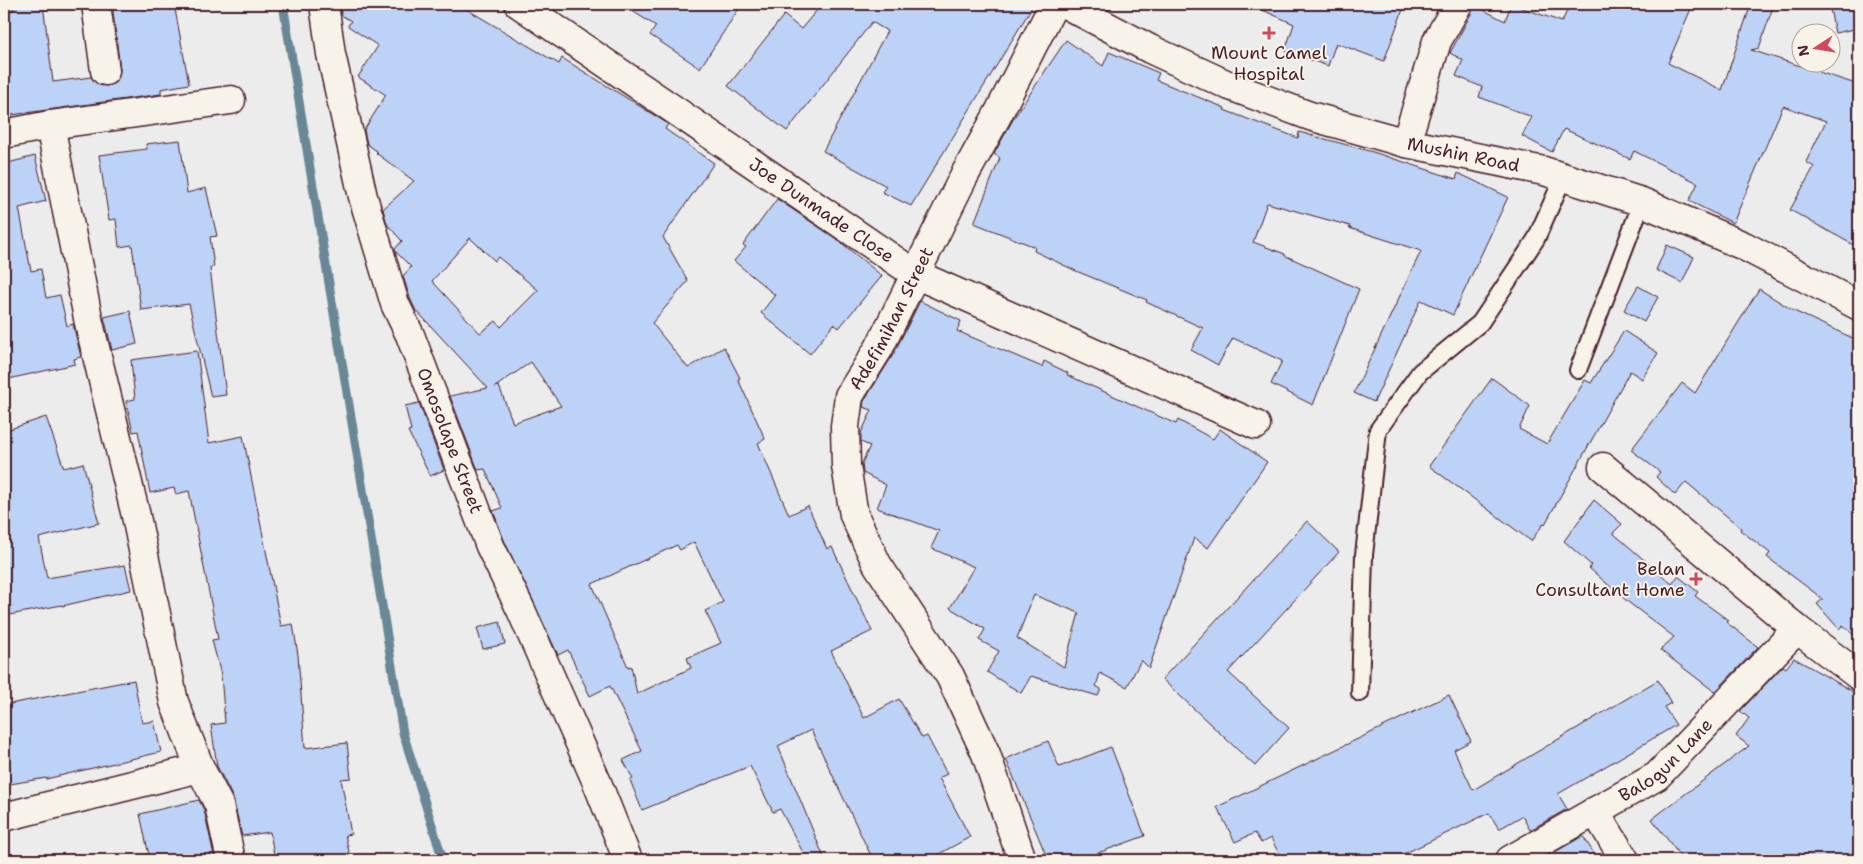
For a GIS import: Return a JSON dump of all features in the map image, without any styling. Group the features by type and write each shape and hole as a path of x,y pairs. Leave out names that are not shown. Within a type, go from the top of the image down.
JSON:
{"street":[{"path":"96,4 105,71"},
{"name":"Omosolape Street","path":"324,4 331,54 347,129 394,304 410,335 490,546 521,610 596,780 628,860"},
{"name":"Joe Dunmade Close","path":"519,4 915,274 1256,425"},
{"name":"Adefimihan Street","path":"1022,860 986,754 950,676 877,564 854,515 846,466 845,426 849,396 879,348 1054,4"},
{"name":"Mushin Road","path":"1065,4 1150,49 1230,86 1310,116 1406,143 1544,171 1642,202 1744,246 1859,306"},
{"path":"1406,143 1437,41 1458,4"},
{"path":"4,134 50,125 231,100"},
{"path":"50,125 89,323 136,516 174,702 200,768 220,804 231,860"},
{"path":"1603,467 1797,629 1859,676"},
{"name":"Balogun Lane","path":"1510,860 1657,776 1797,629"},
{"path":"4,817 200,768"},
{"path":"1595,811 1625,860"}],"lane":[{"path":"1360,693 1364,555 1378,430 1420,372 1480,323 1536,239 1563,178"},
{"path":"1578,370 1642,202"}],"building":[{"path":"13,4 43,4 53,82 91,77 99,85 107,86 115,83 119,77 120,69 112,4 174,4 189,84 161,89 161,94 4,116 4,11 14,10"},
{"path":"340,4 458,4 559,64 562,58 662,120 668,124 665,129 714,163 663,237 688,281 652,323 688,368 724,347 740,378 738,379 765,439 758,443 789,515 808,506 827,549 832,547 872,631 831,651 864,718 899,699 922,738 927,736 947,774 939,778 970,837 928,860 873,860 811,730 778,746 825,860 807,860 780,809 773,812 750,766 642,810 630,780 633,779 623,760 642,751 610,686 590,696 568,650 558,655 504,540 493,511 502,508 485,469 478,470 450,396 488,388 415,309 410,298 403,276 411,267 396,252 395,249 402,241 387,224 383,209 414,181 376,153 378,152 367,144 364,130 386,95 358,77 378,46 348,26 351,21 341,15","holes":["470,238 495,261 498,257 538,290 501,327 496,321 480,333 432,281","531,362 561,406 513,423 499,386 495,387","694,542 723,602 705,611 721,643 687,658 691,668 637,694 631,666 628,667 592,584 677,545 680,550"]},
{"path":"621,4 742,4 700,68 650,35 656,26"},
{"path":"822,4 1034,4 911,206 882,192 886,186 823,151 887,31 872,22 787,131 728,86 784,15 801,29"},
{"path":"1249,4 1405,4 1384,61 1336,43 1328,66 1285,51 1294,24"},
{"path":"1511,4 1562,22 1570,4 1693,4 1668,63 1722,90 1751,4 1774,4 1759,48 1751,50 1790,63 1790,72 1819,72 1859,85 1859,248 1790,210 1814,167 1806,162 1826,121 1783,106 1733,223 1689,201 1698,183 1634,151 1630,159 1564,129 1552,152 1522,136 1532,117 1479,97 1482,87 1456,76 1463,60 1450,53 1474,5 1505,21"},
{"path":"1829,4 1859,4 1859,28 1840,32 1840,22 1833,22"},
{"path":"1066,40 1103,66 1109,52 1159,73 1156,80 1225,108 1224,110 1298,138 1299,132 1373,152 1456,179 1458,173 1508,197 1453,315 1421,300 1374,402 1354,393 1421,251 1349,228 1350,226 1267,203 1253,242 1285,254 1359,289 1313,405 1271,384 1282,361 1233,338 1218,365 1191,350 1203,328 1146,302 1147,300 1076,271 1034,251 1035,247 974,223 1000,158 994,154 1015,116"},
{"path":"180,140 187,193 206,188 217,236 210,237 214,267 210,268 226,395 211,397 189,304 141,310 132,245 119,247 116,219 109,220 99,155 147,149 146,144"},
{"path":"35,156 46,201 19,208 31,271 41,269 46,298 60,295 67,326 73,324 81,357 74,359 75,364 4,380 4,164"},
{"path":"777,199 838,240 882,276 839,328 834,324 810,354 761,313 775,295 734,261 746,247 743,245"},
{"path":"1667,245 1694,257 1682,283 1656,270"},
{"path":"1638,286 1658,297 1644,322 1624,310"},
{"path":"1759,289 1794,311 1859,341 1859,640 1843,625 1839,629 1817,604 1823,599 1767,557 1770,553 1740,530 1741,528 1686,482 1675,495 1656,477 1660,472 1631,450 1682,383 1695,393"},
{"path":"920,301 961,321 957,331 1042,367 1044,361 1068,373 1067,375 1176,424 1178,420 1213,439 1220,429 1267,462 1208,548 1194,538 1149,668 1141,660 1127,687 1100,673 1096,686 1101,689 1098,696 1031,676 1021,693 987,672 999,651 979,640 985,629 950,608 974,567 931,548 939,531 877,508 886,485 863,473 862,463 870,446 861,442 861,433 872,410 863,407 864,401 893,355","holes":["1034,595 1079,613 1064,667 1017,638"]},
{"path":"130,311 137,344 112,350 104,317"},
{"path":"1624,331 1658,353 1642,379 1630,371 1545,524 1531,541 1429,466 1492,378 1530,406 1519,429 1547,444 1585,380 1591,383"},
{"path":"197,351 209,443 243,436 281,626 293,624 298,655 305,748 347,743 351,778 341,779 351,834 345,835 351,860 275,860 270,832 242,836 233,798 217,766 211,725 225,723 221,675 212,640 218,639 189,491 176,494 174,488 150,493 138,431 133,432 126,401 135,399 131,360"},
{"path":"419,403 444,470 430,476 408,431 411,430 405,406"},
{"path":"46,417 64,468 83,463 99,523 39,538 47,578 125,565 131,590 62,606 4,616 4,431"},
{"path":"1594,500 1622,524 1613,533 1672,584 1678,576 1698,592 1695,596 1728,620 1726,622 1758,647 1715,692 1660,650 1674,637 1628,602 1589,568 1591,565 1564,541"},
{"path":"1307,521 1339,552 1228,672 1289,728 1255,766 1162,679"},
{"path":"500,622 505,644 483,649 477,628"},
{"path":"1794,658 1859,695 1859,860 1683,860 1652,819 1749,746 1736,736 1749,718 1740,711 1783,666 1786,668"},
{"path":"134,680 142,723 154,721 161,752 46,779 4,785 4,705"},
{"path":"1658,680 1671,703 1664,707 1676,725 1558,794 1567,809 1530,830 1522,816 1499,829 1489,813 1391,860 1282,860 1271,838 1261,843 1255,833 1235,842 1217,807 1449,695 1471,741 1454,750 1473,790"},
{"path":"1048,741 1059,767 1111,747 1145,836 1095,854 1097,860 1048,860 1006,759"},
{"path":"199,800 204,810 215,860 150,860 140,814"},
{"path":"1583,836 1598,860 1548,860 1546,857"}],"waterway":[{"path":"283,4 403,733 443,860"}],"place":[{"name":"Mount Camel Hospital","path":"1269,33"},
{"name":"Belan Consultant Home","path":"1696,579"}]}
